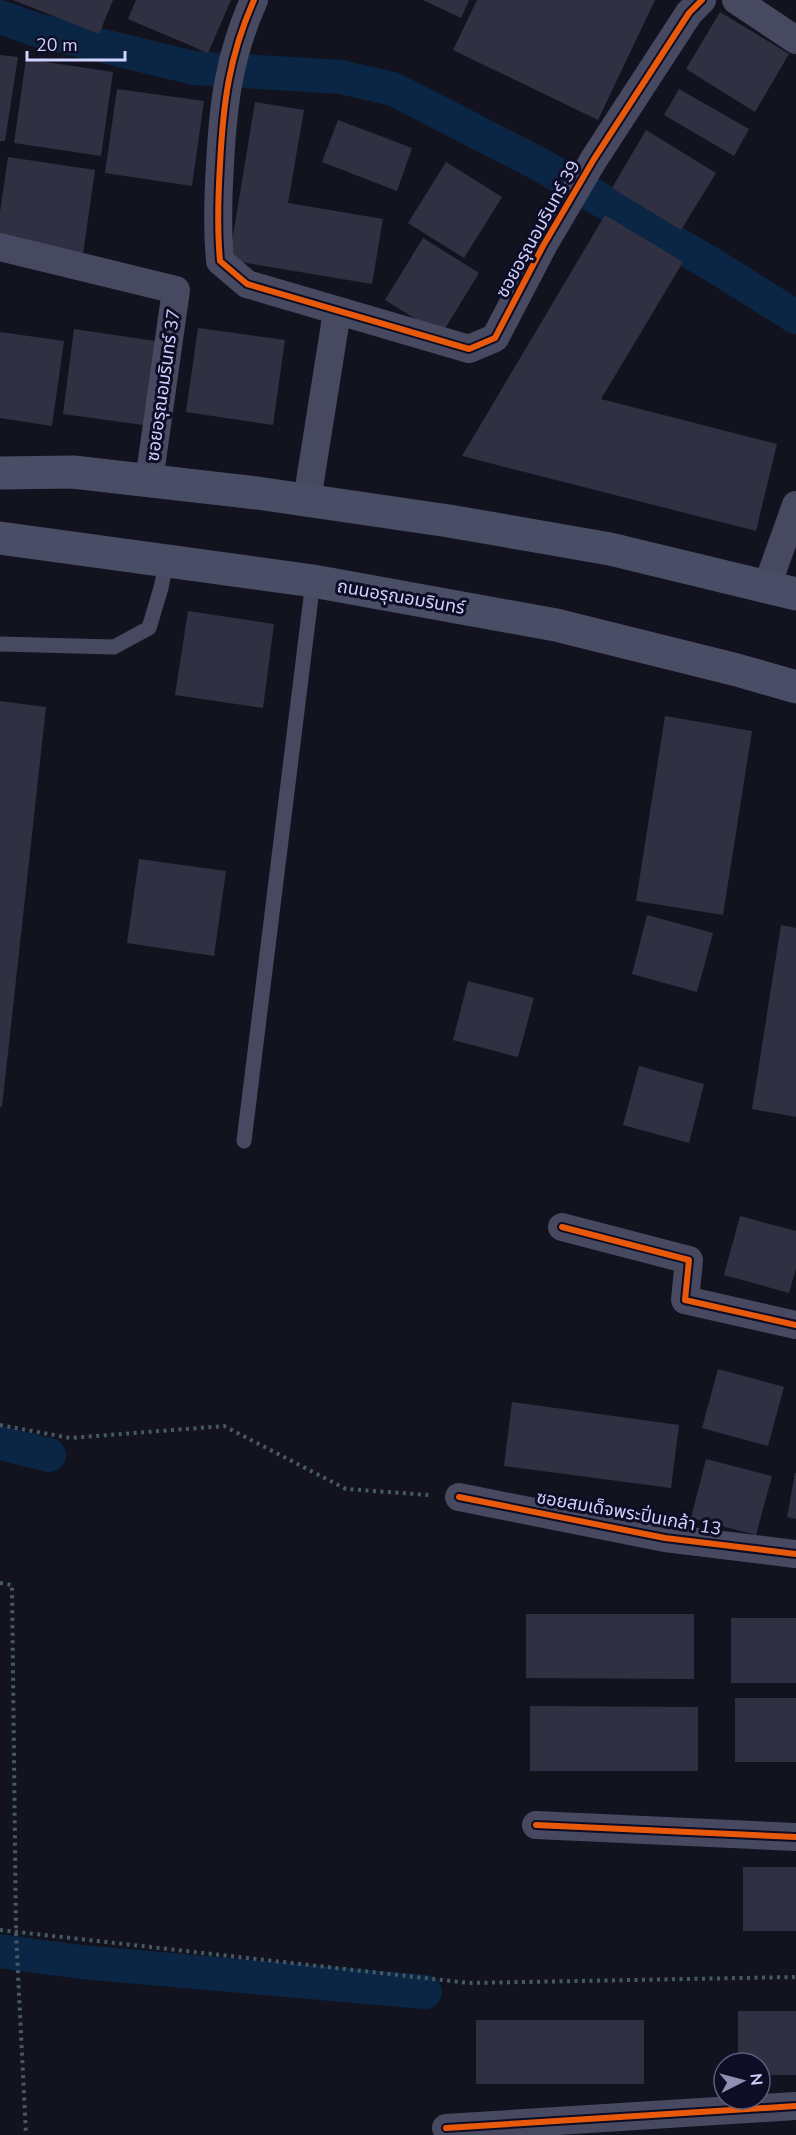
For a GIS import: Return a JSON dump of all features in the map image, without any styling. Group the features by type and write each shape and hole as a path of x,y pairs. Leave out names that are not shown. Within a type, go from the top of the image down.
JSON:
{"main road":[{"path":"0,461 73,472 257,493 450,521 610,549 782,590"},
{"path":"0,473 73,472"},
{"name":"ถนนอรุณอมรินทร์","path":"0,538 313,581 556,625 796,687"},
{"path":"0,559 154,558"}],"street":[{"name":"ซอยอรุณอมรินทร์ 39","path":"254,0 240,32 227,81 216,222 220,261 248,284 337,312 470,349 495,338 543,246 568,207 594,159 689,13 702,0"},
{"path":"736,0 796,40"},
{"name":"ซอยอรุณอมรินทร์ 37","path":"0,247 176,290 149,481"},
{"path":"307,500 337,312"},
{"path":"782,590 796,505"},
{"path":"562,1227 689,1260 685,1300 796,1325"},
{"name":"ซอยสมเด็จพระปิ่นเกล้า 13","path":"459,1497 665,1538 796,1554"},
{"path":"536,1825 796,1837"},
{"path":"446,2128 796,2106"}],"lane":[{"path":"0,644 114,647 149,628 162,588 154,558"},
{"path":"244,1141 313,581"}],"path":[{"path":"0,1425 70,1438 224,1426 346,1489 459,1497"},
{"path":"0,1583 12,1585 16,1942 26,2135"},
{"path":"0,1930 470,1983 796,1977"}],"building":[{"path":"13,0 113,0 99,34"},
{"path":"136,0 231,0 208,53 128,19"},
{"path":"423,0 469,0 461,18"},
{"path":"477,0 655,0 598,120 453,50"},
{"path":"720,12 789,54 755,112 686,69"},
{"path":"0,55 18,57 5,141 0,141"},
{"path":"26,59 113,72 101,156 14,143"},
{"path":"117,89 204,101 192,186 105,173"},
{"path":"679,89 749,129 734,156 664,115"},
{"path":"255,102 304,110 288,203 383,219 372,284 229,260"},
{"path":"338,120 412,148 397,191 322,162"},
{"path":"646,130 716,173 681,230 612,188"},
{"path":"8,157 95,170 83,254 0,242 0,212"},
{"path":"446,162 502,197 464,258 408,223"},
{"path":"605,215 683,262 601,399 777,444 756,531 462,456"},
{"path":"423,238 479,273 441,335 385,300"},
{"path":"198,328 285,340 273,425 186,412"},
{"path":"74,329 162,342 150,426 63,414"},
{"path":"0,332 64,341 52,426 0,418"},
{"path":"188,611 274,624 263,708 175,695"},
{"path":"0,701 46,707 2,1107 0,1107"},
{"path":"665,716 752,731 723,915 636,901"},
{"path":"139,859 226,871 214,956 127,943"},
{"path":"647,915 713,933 697,992 632,974"},
{"path":"781,925 796,928 796,1117 752,1109"},
{"path":"468,981 534,998 518,1057 453,1040"},
{"path":"639,1066 704,1084 689,1143 623,1125"},
{"path":"740,1216 796,1231 796,1268 789,1293 724,1275"},
{"path":"718,1369 784,1387 768,1446 702,1428"},
{"path":"512,1402 679,1425 671,1488 504,1466"},
{"path":"706,1459 772,1476 756,1535 691,1518"},
{"path":"796,1473 796,1519 787,1517"},
{"path":"526,1614 694,1614 694,1679 526,1678"},
{"path":"731,1618 796,1618 796,1683 731,1683"},
{"path":"735,1698 796,1698 796,1762 735,1762"},
{"path":"530,1706 698,1707 698,1771 530,1771"},
{"path":"743,1867 796,1867 796,1931 743,1931"},
{"path":"738,2011 796,2011 796,2075 772,2075 772,2051 738,2051"},
{"path":"476,2020 644,2020 644,2084 476,2084"}],"waterway":[{"path":"0,17 37,30 194,68 341,77 393,89 539,164 713,265 796,317"},
{"path":"0,1443 49,1455"},
{"path":"0,1951 81,1962 425,1992"}],"cycle path":[{"path":"254,0 233,61 225,101 219,189 220,261 247,284 469,349 495,338 543,246 594,159 689,13 702,0"},
{"path":"562,1227 689,1260 685,1300 796,1325"},
{"path":"459,1497 665,1538 796,1554"},
{"path":"536,1825 796,1837"},
{"path":"446,2128 796,2106"}]}
